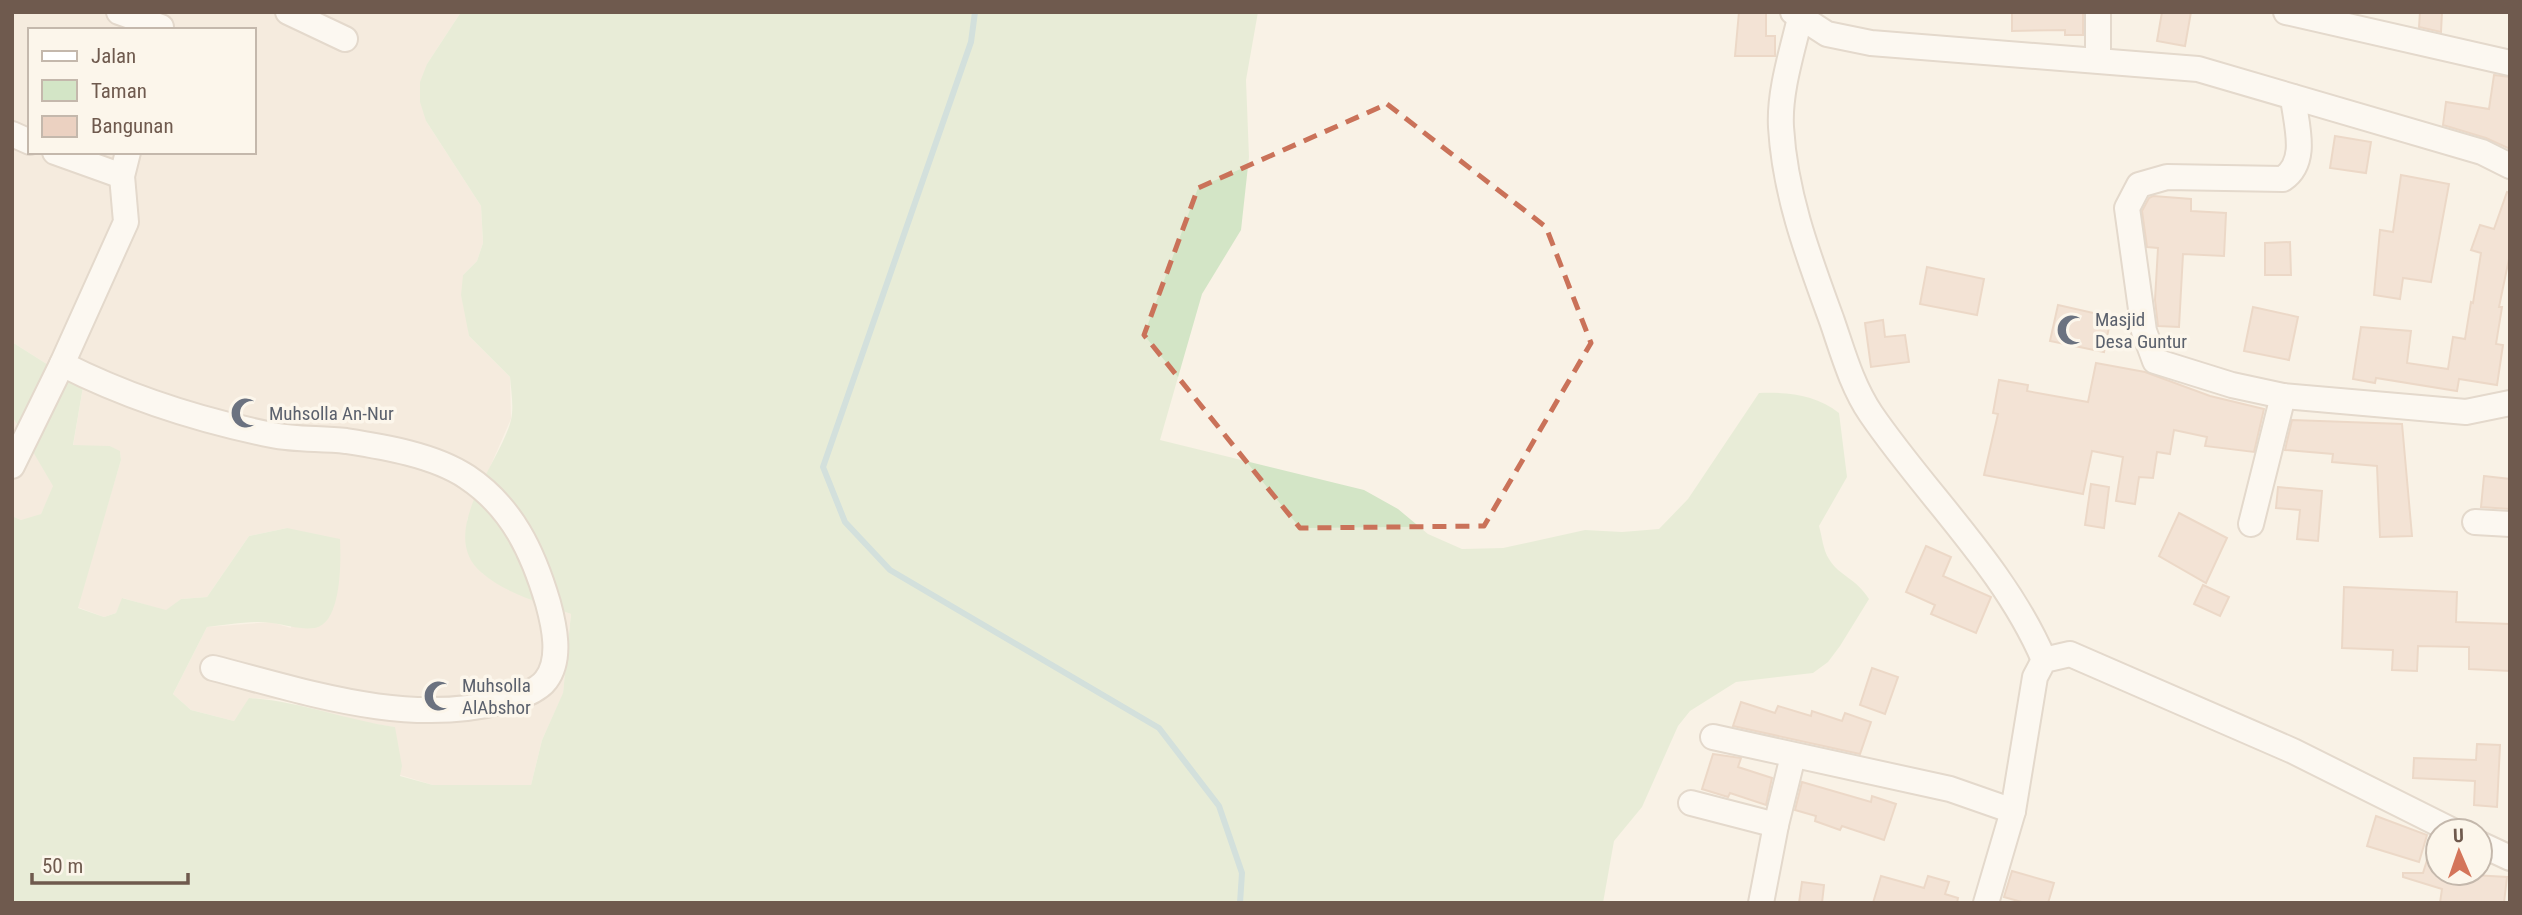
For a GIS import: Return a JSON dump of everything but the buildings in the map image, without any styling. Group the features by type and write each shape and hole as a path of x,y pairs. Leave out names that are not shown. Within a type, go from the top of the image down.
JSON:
{"street":[{"path":"119,12 162,23"},
{"path":"288,12 345,39"},
{"path":"2098,12 2098,59"},
{"path":"2286,12 2510,63"},
{"path":"2044,660 2031,630 2004,587 1870,412 1846,361 1797,225 1787,178 1781,125 1797,15 1827,33 1871,43 2198,69 2482,152 2510,166"},
{"path":"2293,97 2300,160 2294,171 2283,178 2167,177 2139,185 2127,208 2144,331 2155,361 2232,385 2283,396 2466,412 2510,403"},
{"path":"12,134 28,141"},
{"path":"12,466 62,364 126,222 125,164 67,154"},
{"path":"62,364 106,387 159,407 274,436 346,441 430,460 465,475 490,494 519,530 537,568 554,625 555,656 546,680 519,698 482,707 386,709 340,701 213,668"},
{"path":"2251,524 2283,396"},
{"path":"2475,522 2510,524"},
{"path":"1986,903 2013,811 2035,677 2044,660 2058,654 2070,654 2293,751 2425,817"},
{"path":"1713,737 1950,789 2013,811"},
{"path":"1761,903 1776,824 1793,756"},
{"path":"1691,803 1776,824"},
{"path":"2494,851 2510,858"}],"highlighted area":[{"path":"1387,104 1546,227 1591,343 1484,526 1300,528 1144,335 1198,188"}],"shaded area":[{"path":"12,12 461,12 427,64 426,121 481,206 483,243 477,261 463,275 469,336 510,377 511,419 467,520 482,573 515,592 571,614 563,694 542,740 531,785 433,785 400,775 394,727 356,721 283,700 250,698 234,721 191,710 173,694 207,627 271,622 291,628 287,528 249,536 207,597 181,599 166,611 123,598 116,613 104,617 77,607 121,460 120,452 110,446 73,446 83,387 12,342"},
{"path":"12,416 54,486 41,514 32,519 21,520 12,516"}],"green space":[{"path":"461,12 1258,12 1246,80 1249,157 1241,230 1202,294 1160,440 1364,490 1398,509 1428,534 1462,549 1503,548 1585,530 1622,532 1659,529 1688,499 1759,393 1781,393 1811,398 1839,413 1847,477 1819,526 1824,547 1829,559 1859,586 1869,599 1828,662 1813,673 1736,682 1690,711 1678,726 1642,807 1614,841 1603,903 12,903 12,516 21,520 41,514 53,486 12,416 12,342 83,387 73,445 110,446 120,451 121,460 78,608 104,617 116,613 122,598 166,610 181,599 207,597 249,536 287,528 340,539 338,590 335,603 324,624 315,628 256,622 207,627 173,694 191,710 234,721 249,698 395,727 402,766 400,776 433,785 531,785 542,740 563,693 571,614 502,587 482,573 469,557 465,538 475,498 505,438 511,420 512,404 510,377 469,336 461,295 463,275 477,261 483,243 481,206 426,121 420,102 420,82 427,64"}],"waterway":[{"path":"975,12 971,42 823,467 845,522 890,570 1159,728 1219,806 1242,873 1240,903"}],"place":[{"name":"Masjid Desa Guntur","path":"2072,330"},
{"name":"Muhsolla An-Nur","path":"246,413"},
{"name":"Muhsolla AlAbshor","path":"439,696"}]}
